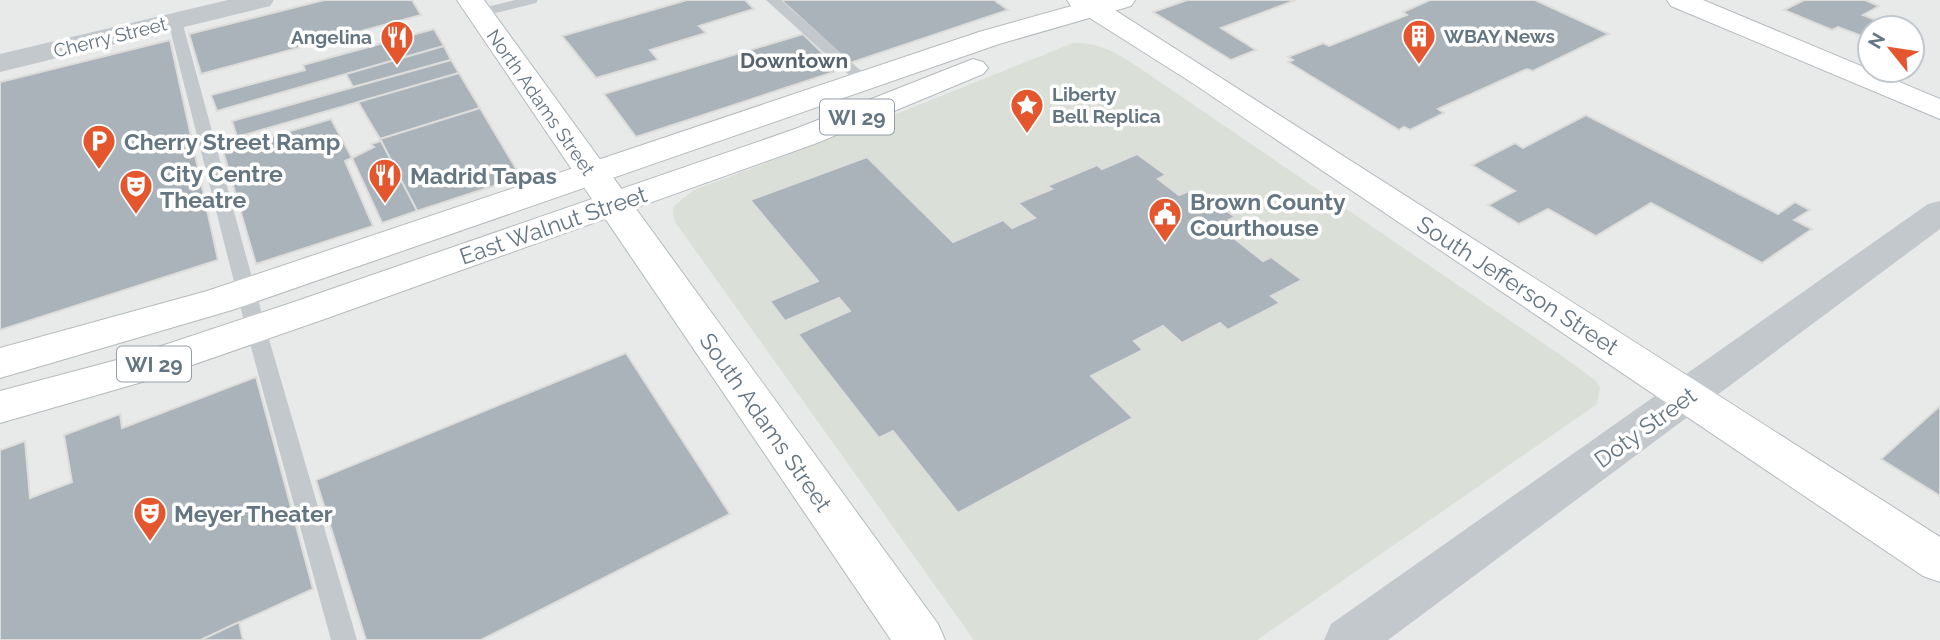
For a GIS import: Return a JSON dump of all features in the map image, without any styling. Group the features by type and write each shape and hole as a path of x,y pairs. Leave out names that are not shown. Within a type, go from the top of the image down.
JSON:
{"main road":[{"path":"1680,0 1940,110"},
{"name":"East Walnut Street","path":"0,407 135,370 251,311 601,189 864,81 1099,3"},
{"name":"East Walnut Street","path":"601,189 867,113 1002,55 1099,3"},
{"name":"South Jefferson Street","path":"1099,3 1226,93 1940,562"},
{"name":"North Adams Street","path":"474,7 601,189"},
{"name":"South Adams Street","path":"601,189 919,640"},
{"name":"East Walnut Street","path":"0,363 168,317 251,311"}],"street":[{"name":"Cherry Street","path":"0,64 261,0"},
{"name":"Doty Street","path":"1349,640 1940,212"}],"lane":[{"path":"474,7 531,0"},
{"path":"773,0 864,81"},
{"path":"175,21 251,311 344,640"}],"shaded area":[{"path":"0,0 1940,0 1940,640 0,640"},
{"path":"1073,43 1099,46 1130,62 1556,352 1595,380 1600,387 1597,404 1257,640 974,640 675,222 674,206 694,190 889,117"}],"building":[{"path":"324,0 412,0 421,15 201,74 189,34"},
{"path":"687,0 745,0 754,9 699,26 706,33 650,50 658,60 596,78 562,36"},
{"path":"781,0 994,0 1008,10 850,63"},
{"path":"1187,0 1296,0 1221,28 1256,50 1231,60 1153,12"},
{"name":"WBAY News","path":"1430,0 1535,0 1609,34 1533,71 1527,69 1438,109 1444,113 1410,130 1404,127 1399,130 1288,62 1293,60 1288,57 1323,43 1329,46 1407,15 1403,12"},
{"path":"1804,0 1865,0 1879,6 1865,14 1856,14 1856,34 1838,27 1832,30 1784,10"},
{"path":"434,29 444,46 217,111 211,95 305,70 303,65"},
{"path":"803,34 840,70 636,137 604,94"},
{"name":"Cherry Street Ramp","path":"170,40 218,260 0,330 0,82"},
{"path":"444,46 451,60 353,87 346,74"},
{"path":"451,60 459,73 237,137 232,121"},
{"path":"459,73 480,108 380,139 358,102"},
{"path":"480,108 521,177 417,211 380,139"},
{"path":"1586,115 1778,214 1795,202 1810,210 1794,220 1812,229 1762,263 1651,203 1596,236 1548,209 1519,224 1488,205 1515,191 1472,165 1515,143 1523,148"},
{"path":"331,119 352,158 345,161 373,226 256,264 223,151"},
{"path":"381,141 417,211 382,223 352,158 374,147 371,144"},
{"path":"1137,154 1166,175 1158,179 1179,195 1189,191 1206,204 1213,201 1235,217 1229,220 1247,234 1236,240 1263,261 1271,257 1302,280 1271,296 1280,303 1228,330 1220,323 1182,343 1163,326 1134,341 1143,350 1091,376 1133,418 958,513 893,431 879,438 798,334 850,311 839,298 785,321 770,301 818,281 750,200 867,157 953,242 1003,220 1012,228 1035,218 1018,203 1052,189 1047,186 1097,165 1102,169"},
{"path":"626,353 730,514 481,640 366,640 316,480"},
{"name":"Meyer Theater","path":"256,377 313,589 201,640 0,640 0,450 25,441 30,498 72,482 64,435 120,414 122,428"},
{"path":"1940,406 1940,496 1881,459"},
{"path":"239,622 243,640 201,640"}],"place":[{"name":"WBAY News","path":"1419,66"},
{"name":"Angelina","path":"397,67"},
{"name":"Liberty Bell Replica","path":"1027,135"},
{"name":"Cherry Street Ramp","path":"99,171"},
{"name":"Madrid Tapas","path":"385,205"},
{"name":"City Centre Theatre","path":"136,216"},
{"name":"Brown County Courthouse","path":"1165,244"},
{"name":"Meyer Theater","path":"150,543"}],"district":[{"name":"Downtown","path":"794,60"}]}
